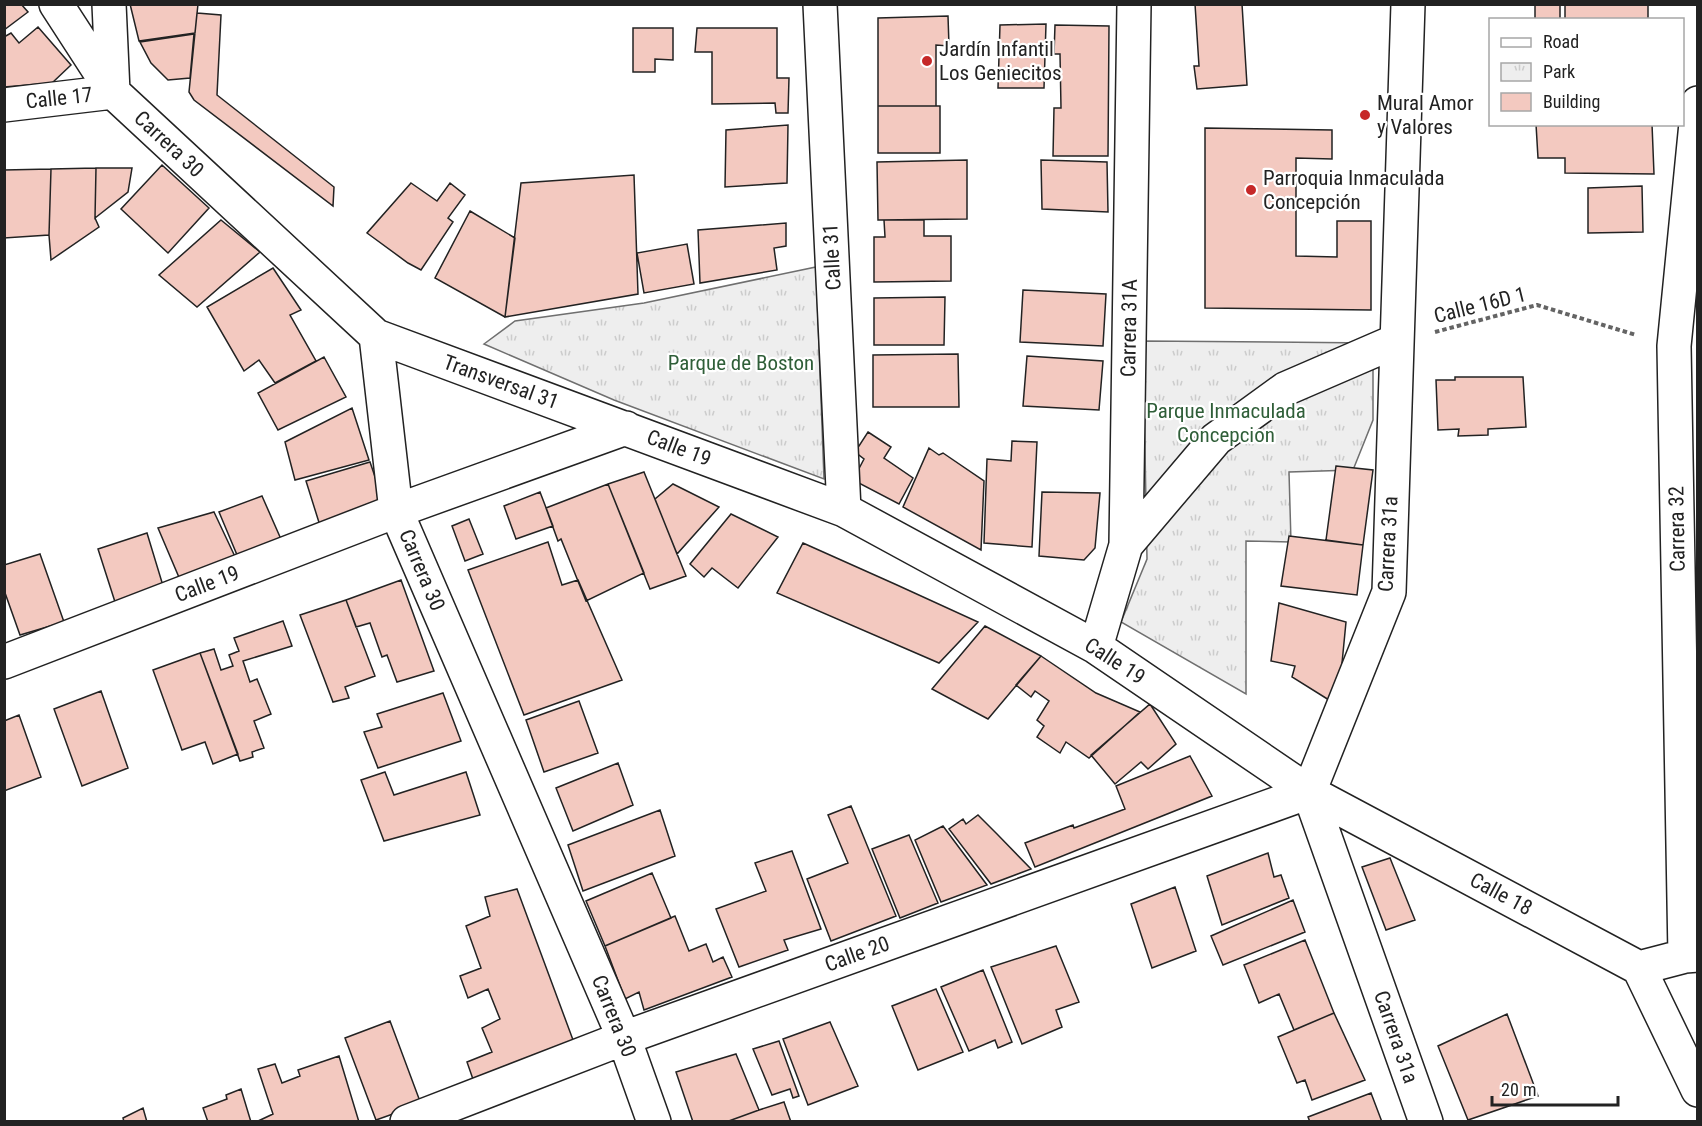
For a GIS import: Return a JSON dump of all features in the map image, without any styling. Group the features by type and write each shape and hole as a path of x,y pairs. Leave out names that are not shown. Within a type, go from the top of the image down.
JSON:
{"street":[{"name":"Carrera 30","path":"56,4 113,92 376,336 396,511 624,1038 654,1122"},
{"path":"109,4 113,92"},
{"name":"Calle 31","path":"820,4 844,510"},
{"name":"Carrera 31A","path":"1096,647 1126,545 1134,4"},
{"name":"Carrera 31a","path":"1408,4 1389,592 1310,792 1425,1122"},
{"name":"Calle 17","path":"4,105 113,92"},
{"name":"Carrera 32","path":"1691,956 1674,346 1698,103"},
{"name":"Transversal 31","path":"376,336 626,428"},
{"path":"1126,545 1216,439 1285,389 1396,342"},
{"name":"Calle 19","path":"4,662 396,511 626,428 844,510 1096,647 1310,792"},
{"name":"Calle 18","path":"1310,792 1639,968"},
{"name":"Calle 20","path":"407,1122 624,1038 1310,792"},
{"path":"1691,956 1639,968 1698,1090"}],"path":[{"name":"Calle 16D 1","path":"1396,342 1537,306 1674,346"}],"green space":[{"name":"Parque de Boston","path":"816,267 824,479 614,400 484,344 515,321 644,303"},
{"name":"Parque Inmaculada Concepcion","path":"1143,341 1373,343 1373,420 1353,470 1289,472 1291,542 1246,541 1246,694 1121,622 1147,559"}],"building":[{"path":"4,4 21,4 28,12 4,30"},
{"path":"130,4 198,4 195,33 139,41"},
{"path":"1195,4 1242,4 1247,85 1197,89 1194,66 1199,66"},
{"path":"1560,4 1560,18 1535,18 1535,5"},
{"path":"1565,4 1648,4 1648,18 1565,18"},
{"path":"197,13 221,15 217,95 334,187 333,206 194,100 189,92"},
{"path":"948,16 949,46 936,45 936,106 878,106 878,18"},
{"path":"1046,24 1044,88 998,88 1000,25"},
{"path":"1055,25 1109,26 1108,156 1053,156 1054,108 1061,108 1060,54 1054,54"},
{"path":"38,27 71,65 52,83 4,87 4,37 11,33 19,43"},
{"path":"633,28 673,28 673,60 655,59 655,72 633,72"},
{"path":"697,28 777,28 777,78 789,78 788,113 776,113 775,103 712,104 712,52 695,52"},
{"path":"194,34 190,78 168,80 151,63 140,42"},
{"path":"878,106 940,106 940,153 878,153"},
{"path":"788,125 787,183 725,187 726,130"},
{"path":"1536,126 1652,126 1654,174 1565,173 1565,158 1538,158"},
{"name":"Parroquia Inmaculada Concepción","path":"1205,128 1332,130 1332,159 1296,158 1296,256 1337,257 1337,221 1371,221 1371,310 1205,308"},
{"path":"967,160 967,219 878,220 877,162"},
{"path":"1041,160 1107,162 1108,212 1042,209"},
{"path":"162,165 209,208 168,253 121,209"},
{"path":"96,168 132,168 128,192 95,218"},
{"path":"96,168 95,218 99,227 51,260 49,235 51,169"},
{"path":"51,169 49,235 4,238 4,170"},
{"path":"634,175 638,294 505,317 521,183"},
{"path":"411,183 437,201 450,183 465,195 448,218 453,222 421,270 367,233"},
{"path":"1642,186 1643,232 1588,233 1588,188"},
{"path":"470,211 515,238 505,317 435,278"},
{"path":"221,220 260,252 197,307 159,275"},
{"path":"884,220 924,220 924,236 951,236 951,281 874,282 874,237 885,237"},
{"path":"786,223 786,246 774,248 777,270 700,283 698,230"},
{"path":"687,244 694,284 644,293 637,253"},
{"path":"273,268 301,310 290,315 316,361 275,383 259,360 244,371 207,307"},
{"path":"1023,290 1106,294 1103,346 1020,342"},
{"path":"945,297 944,345 874,345 874,298"},
{"path":"958,354 959,407 873,407 873,355"},
{"path":"1027,356 1103,361 1099,410 1023,406"},
{"path":"324,357 346,397 278,430 258,393"},
{"path":"1455,377 1523,377 1526,427 1488,429 1488,435 1458,436 1459,429 1438,430 1436,380 1455,380"},
{"path":"352,408 369,460 295,480 285,442"},
{"path":"868,432 891,447 884,458 913,478 899,504 853,480 864,459 855,452"},
{"path":"1012,441 1037,442 1032,547 984,543 987,459 1011,461"},
{"path":"929,448 939,455 943,453 984,481 981,550 903,507"},
{"path":"370,462 387,512 322,532 306,481"},
{"path":"1336,466 1373,470 1363,545 1326,540"},
{"path":"644,472 686,576 650,589 608,484"},
{"path":"608,484 644,573 586,601 561,539 558,541 546,508"},
{"path":"673,484 719,507 677,554 655,499"},
{"path":"540,492 553,526 516,539 504,506"},
{"path":"1042,492 1100,493 1095,548 1084,560 1039,556"},
{"path":"262,496 284,546 240,562 219,512"},
{"path":"214,512 238,563 181,582 158,528"},
{"path":"731,514 778,537 738,588 712,568 704,577 690,564"},
{"path":"469,519 483,554 465,561 452,526"},
{"path":"147,533 164,589 116,605 98,549"},
{"path":"1289,536 1363,545 1357,595 1281,586"},
{"path":"548,542 562,585 578,580 622,680 524,715 468,570"},
{"path":"803,543 978,622 939,663 777,593"},
{"path":"40,554 64,622 20,635 4,590 4,565"},
{"path":"401,580 434,671 397,682 387,655 382,657 370,623 356,627 346,600"},
{"path":"346,600 375,676 345,687 349,698 333,702 300,615"},
{"path":"1279,603 1346,622 1339,694 1329,700 1292,677 1295,666 1271,661"},
{"path":"283,621 292,646 243,661 250,682 257,679 271,714 254,721 264,748 252,752 253,757 240,761 200,653 214,649 221,670 233,666 229,655 239,651 234,638"},
{"path":"985,626 1041,656 988,719 932,689"},
{"path":"200,653 238,754 213,764 205,742 182,750 153,670"},
{"path":"1041,656 1096,693 1140,712 1089,758 1066,742 1060,753 1037,737 1044,726 1037,720 1049,701 1035,691 1031,697 1016,685"},
{"path":"101,691 128,768 82,786 54,709"},
{"path":"443,693 461,741 378,768 364,732 382,727 377,714"},
{"path":"579,701 598,753 544,772 526,720"},
{"path":"1150,704 1176,744 1148,769 1141,762 1115,784 1091,755"},
{"path":"19,715 41,777 4,791 4,721"},
{"path":"1190,756 1212,796 1035,867 1025,843 1125,809 1116,786"},
{"path":"618,763 633,805 573,831 556,788"},
{"path":"385,772 394,795 466,772 480,815 384,841 361,780"},
{"path":"851,806 896,916 831,941 807,879 848,863 828,815"},
{"path":"660,810 675,856 583,891 568,845"},
{"path":"978,815 1031,869 991,884 949,829 963,819 966,824"},
{"path":"943,826 987,885 941,902 915,840"},
{"path":"909,835 938,903 900,918 872,849"},
{"path":"792,851 821,929 784,940 788,950 739,967 716,909 766,891 755,863"},
{"path":"1268,853 1274,877 1281,875 1289,898 1222,925 1207,876"},
{"path":"1390,858 1415,920 1386,930 1362,867"},
{"path":"652,873 671,918 605,946 586,901"},
{"path":"1175,887 1196,951 1152,968 1131,904"},
{"path":"517,889 576,1048 475,1085 467,1062 492,1052 482,1028 500,1019 488,989 468,998 460,976 481,968 466,926 490,916 485,897"},
{"path":"1293,900 1305,932 1223,965 1211,936"},
{"path":"675,916 689,951 706,944 713,962 723,957 732,977 644,1010 639,992 625,999 605,946"},
{"path":"1305,940 1334,1013 1294,1030 1279,994 1259,1003 1244,965"},
{"path":"1056,946 1079,1002 1056,1010 1062,1027 1022,1044 991,967"},
{"path":"983,970 1012,1042 998,1048 995,1040 969,1051 941,987"},
{"path":"936,989 963,1052 918,1070 892,1006"},
{"path":"1334,1013 1365,1080 1312,1100 1305,1080 1297,1083 1278,1037"},
{"path":"1507,1014 1538,1096 1468,1120 1438,1046"},
{"path":"390,1021 421,1104 376,1120 345,1038"},
{"path":"830,1022 858,1086 808,1105 783,1039"},
{"path":"779,1041 799,1096 793,1098 790,1089 772,1095 753,1049"},
{"path":"736,1054 759,1110 726,1122 693,1122 676,1072"},
{"path":"339,1056 359,1122 256,1122 273,1114 258,1069 275,1064 282,1083 300,1076 298,1070"},
{"path":"241,1089 251,1122 208,1122 203,1108 227,1099 226,1095"},
{"path":"1371,1093 1382,1122 1310,1122 1308,1117"},
{"path":"784,1102 791,1122 726,1122 759,1110"},
{"path":"143,1108 147,1122 124,1122 123,1118"}],"place":[{"name":"Jardín Infantil Los Geniecitos","path":"927,61"},
{"name":"Mural Amor y Valores","path":"1365,115"},
{"name":"Parroquia Inmaculada Concepción","path":"1251,190"}]}
